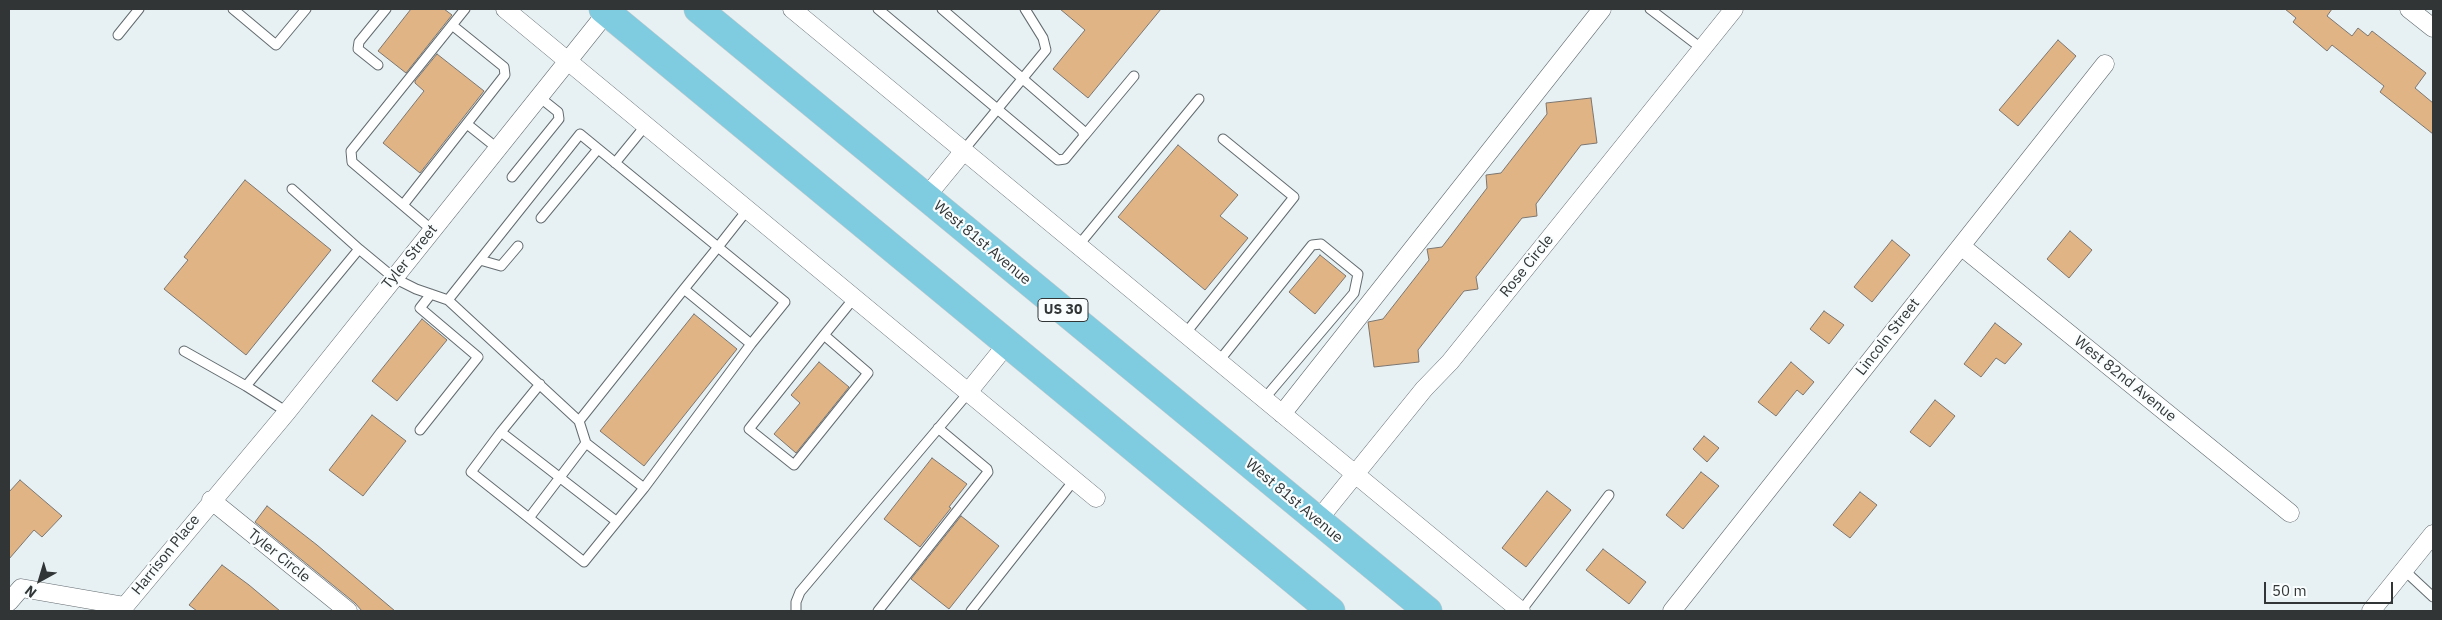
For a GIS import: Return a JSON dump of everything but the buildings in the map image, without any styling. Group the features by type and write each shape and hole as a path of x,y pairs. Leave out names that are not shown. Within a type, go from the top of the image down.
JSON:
{"main road":[{"name":"West 81st Avenue","path":"698,9 1428,611"},
{"path":"605,10 1331,611"}],"street":[{"path":"505,9 1096,498"},
{"path":"792,9 1521,611"},
{"path":"1282,414 1602,9"},
{"name":"Rose Circle","path":"1318,520 1424,388 1450,362 1734,9"},
{"path":"2409,9 2433,28"},
{"name":"Tyler Street","path":"211,500 287,412 605,10"},
{"name":"Lincoln Street","path":"1672,611 2105,64"},
{"path":"926,197 963,152"},
{"name":"West 82nd Avenue","path":"1961,246 2290,513"},
{"path":"969,392 1007,344"},
{"name":"Harrison Place","path":"9,602 21,588 125,606 211,500"},
{"name":"Tyler Circle","path":"211,500 348,611"},
{"path":"2371,611 2433,534"}],"lane":[{"path":"118,36 140,9"},
{"path":"233,9 276,45 306,9"},
{"path":"378,65 358,49 358,42 386,9"},
{"path":"432,230 352,162 351,151 465,9"},
{"path":"878,9 1058,160 1065,159 1134,76"},
{"path":"942,9 1082,130 1084,136"},
{"path":"963,152 1046,50 1043,38 1026,9"},
{"path":"1650,9 1701,48"},
{"path":"403,205 505,75 504,67 452,25"},
{"path":"512,177 559,119 558,112 538,96"},
{"path":"1078,246 1199,99"},
{"path":"467,124 497,148"},
{"path":"615,163 646,125"},
{"path":"448,300 580,134 785,302 751,344 644,488 584,562 471,472 540,384"},
{"path":"1185,334 1294,197 1223,139"},
{"path":"541,218 598,148"},
{"path":"292,189 394,278 448,300 579,421 586,443 644,488"},
{"path":"579,421 748,209"},
{"path":"1218,362 1312,245 1321,244 1358,274 1354,293 1264,399"},
{"path":"480,260 501,266 518,246"},
{"path":"246,386 359,249"},
{"path":"684,289 751,344"},
{"path":"420,430 478,357 420,308 431,294"},
{"path":"824,335 868,373 794,465 749,428 824,335 855,298"},
{"path":"184,351 287,412"},
{"path":"796,611 796,602 800,592 969,392"},
{"path":"878,611 988,472 987,469 938,428"},
{"path":"501,432 616,522"},
{"path":"529,518 586,443"},
{"path":"971,611 1075,479"},
{"path":"1521,611 1609,495"},
{"path":"2404,570 2433,597"}]}
